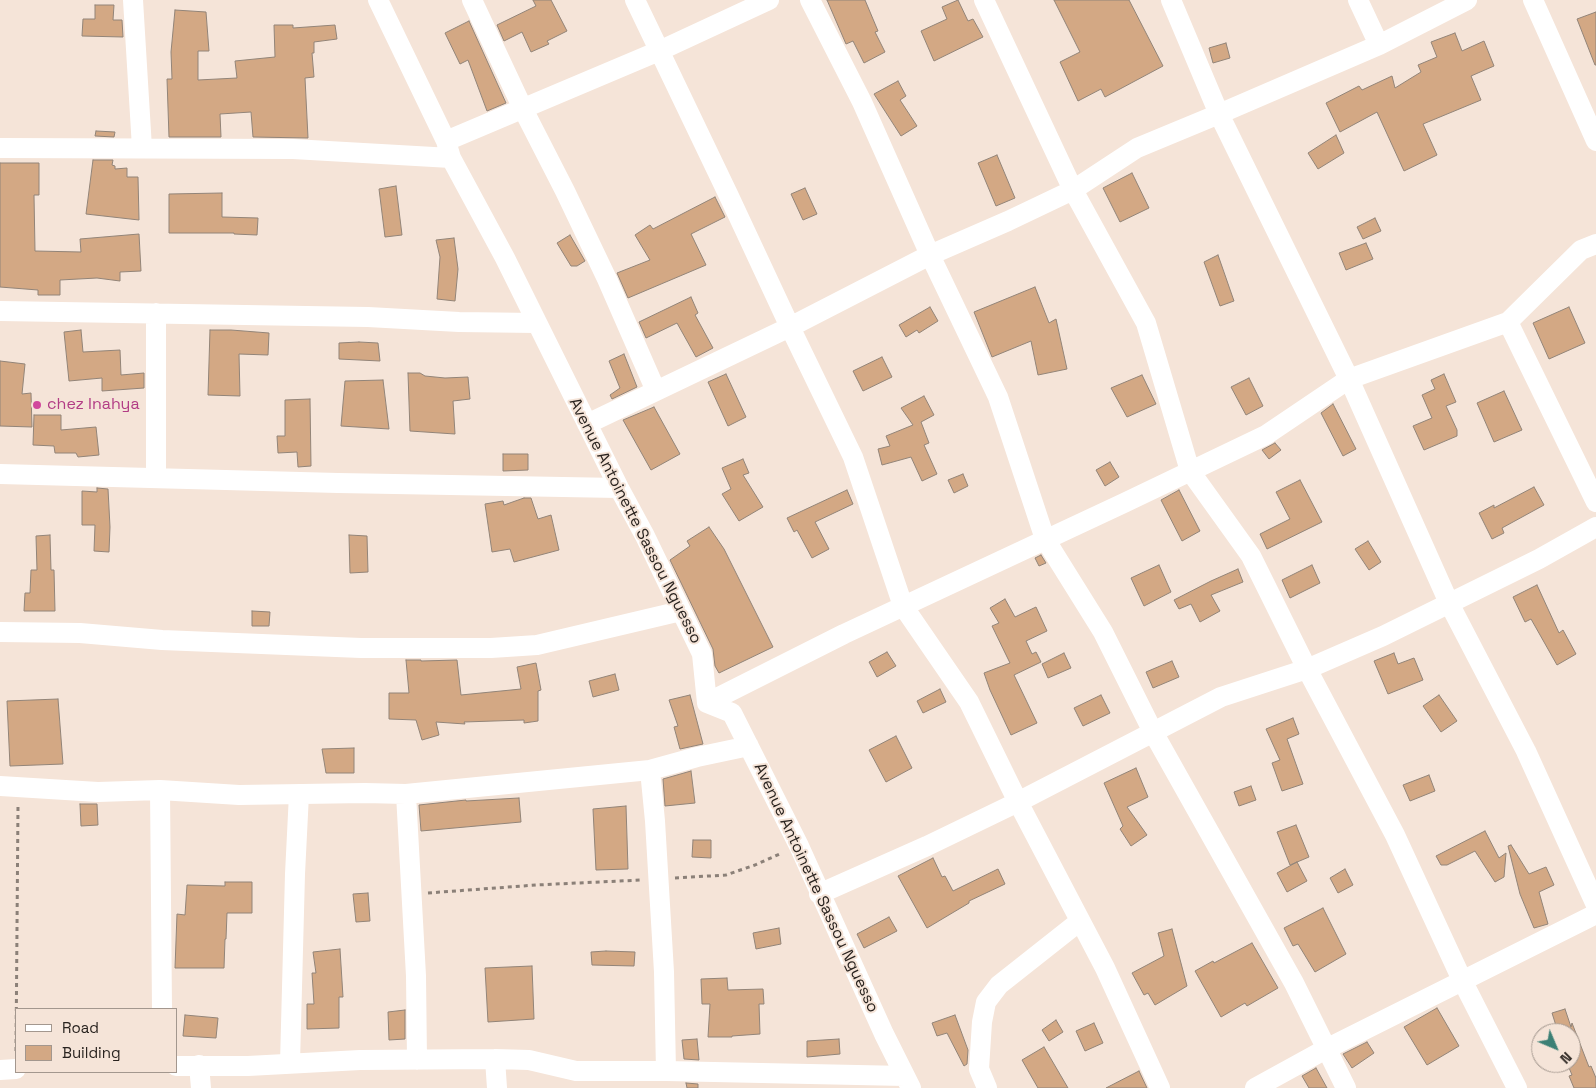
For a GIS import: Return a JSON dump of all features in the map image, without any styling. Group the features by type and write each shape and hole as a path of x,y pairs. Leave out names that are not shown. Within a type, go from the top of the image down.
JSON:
{"street":[{"path":"133,0 142,148"},
{"name":"Avenue Antoinette Sassou Nguesso","path":"378,0 448,150 505,258 619,488 645,536 702,654 707,703 732,712 799,846 908,1082"},
{"path":"472,0 523,109 607,279 656,391"},
{"path":"635,0 853,457 903,606 969,702 1018,802 1105,968 1160,1088"},
{"path":"0,148 448,150 523,109 659,51 769,0"},
{"path":"810,0 862,102 930,255 998,397 1045,539 1103,632 1153,732 1294,983 1346,1088"},
{"path":"984,0 1073,190 1146,323 1190,471 1251,556 1307,669 1395,835 1462,980 1517,1088"},
{"path":"1170,0 1219,114 1349,379 1449,603 1526,752 1596,905"},
{"path":"1358,0 1379,45"},
{"path":"587,424 790,326 930,255 1073,190 1137,148 1379,45 1467,0"},
{"path":"1532,0 1596,141"},
{"path":"707,703 844,634 1266,435 1349,379 1508,322 1581,250 1596,244"},
{"path":"0,311 358,316 460,322 536,323"},
{"path":"156,313 156,478"},
{"path":"1508,322 1596,502"},
{"path":"0,474 338,484 619,488"},
{"path":"820,894 927,846 1018,802 1221,698 1307,669 1383,636 1539,559 1596,527"},
{"path":"0,632 80,633 162,640 361,648 491,648 536,645 681,611"},
{"path":"9,787 98,792 160,790 239,795 406,794 650,770 697,757 749,746"},
{"path":"650,770 664,972 666,1072"},
{"path":"160,790 162,1008"},
{"path":"290,1063 299,794"},
{"path":"406,794 413,894 416,976 416,1060"},
{"path":"1255,1088 1326,1049 1596,914"},
{"path":"988,1088 979,1070 982,1022 986,1002 999,985 1080,921"},
{"path":"495,1058 497,1088"},
{"path":"178,1066 248,1066 360,1060 495,1058 529,1060 576,1071 666,1072 908,1082"},
{"path":"199,1065 201,1088"}],"path":[{"path":"9,787 10,1070"},
{"path":"413,894 536,885 726,875 799,846"}],"building":[{"path":"533,0 551,0 567,31 547,41 549,44 531,52 522,32 504,41 497,25 536,6"},
{"path":"827,0 865,0 878,31 875,32 885,52 864,63 853,41 846,44"},
{"path":"958,0 968,21 973,19 983,37 934,61 921,31 947,19 942,7"},
{"path":"1054,0 1129,0 1163,66 1105,97 1101,89 1078,101 1060,62 1080,52"},
{"path":"95,5 114,5 113,20 122,20 123,37 82,36 83,19 95,19"},
{"path":"175,10 206,12 209,51 198,51 198,80 237,78 235,61 275,57 274,25 293,25 293,28 335,25 337,39 314,42 314,53 312,53 314,77 305,78 308,138 253,137 251,112 220,114 221,137 169,137 167,79 172,79 171,52"},
{"path":"1596,12 1596,65 1595,65 1577,19"},
{"path":"469,21 506,103 487,111 468,60 460,64 445,33"},
{"path":"1455,33 1462,51 1484,41 1494,66 1471,76 1481,100 1423,124 1437,155 1404,171 1377,112 1340,132 1326,103 1359,86 1362,90 1392,76 1395,88 1421,72 1418,65 1437,57 1431,42"},
{"path":"1226,43 1230,58 1213,63 1209,48"},
{"path":"898,81 906,96 900,100 917,126 901,136 874,94"},
{"path":"96,131 115,132 114,137 95,136"},
{"path":"1336,135 1344,153 1318,169 1308,153"},
{"path":"997,155 1015,198 996,206 978,163"},
{"path":"93,160 113,160 112,165 115,166 115,169 127,168 127,177 138,177 139,220 86,214"},
{"path":"0,163 39,163 39,195 34,195 35,251 81,252 80,239 139,234 141,271 120,272 120,281 97,278 60,280 60,295 38,295 38,290 0,287"},
{"path":"1132,173 1149,208 1120,222 1103,188"},
{"path":"396,186 402,235 385,237 379,189"},
{"path":"805,188 817,214 803,220 791,194"},
{"path":"222,193 222,217 258,218 257,235 169,233 169,194"},
{"path":"715,197 725,217 691,234 706,265 628,298 617,273 650,260 635,235 650,225 653,229"},
{"path":"1375,218 1381,231 1363,239 1357,227"},
{"path":"570,235 585,261 577,266 571,266 557,243"},
{"path":"454,238 458,269 455,301 437,299 440,257 436,240"},
{"path":"1366,243 1373,259 1346,270 1339,253"},
{"path":"1218,255 1234,301 1220,306 1204,262"},
{"path":"1035,287 1049,323 1056,319 1067,369 1038,375 1031,341 992,357 974,312"},
{"path":"691,297 698,313 695,315 713,348 696,357 677,323 646,338 639,322"},
{"path":"930,307 938,321 919,333 917,330 906,337 899,325"},
{"path":"1569,307 1585,343 1549,359 1533,323"},
{"path":"81,330 83,352 120,350 121,375 144,373 144,388 102,391 102,378 69,381 64,332"},
{"path":"210,330 269,333 268,355 239,354 240,396 208,395"},
{"path":"339,343 378,343 380,361 339,359"},
{"path":"624,354 637,387 612,399 610,395 620,388 609,361"},
{"path":"882,357 892,377 863,391 853,371"},
{"path":"0,361 25,364 22,394 31,393 32,427 0,426"},
{"path":"408,373 420,373 425,376 445,378 468,377 470,399 453,401 455,434 410,431"},
{"path":"726,374 746,417 728,426 708,382"},
{"path":"1444,374 1456,402 1446,406 1457,430 1457,436 1424,450 1413,426 1432,418 1422,395 1435,389 1431,380"},
{"path":"1142,375 1156,404 1127,417 1111,388"},
{"path":"1249,378 1263,406 1246,415 1231,387"},
{"path":"383,380 389,429 341,426 345,381"},
{"path":"1504,391 1522,430 1494,442 1477,403"},
{"path":"924,396 934,415 921,422 929,443 924,445 937,474 922,481 911,457 882,465 878,449 890,446 886,436 913,425 901,408"},
{"path":"310,399 311,466 298,467 297,452 278,453 277,436 285,436 285,400"},
{"path":"1333,404 1356,449 1343,456 1321,413"},
{"path":"654,407 680,454 651,470 623,420"},
{"path":"34,415 61,415 61,430 96,427 99,455 78,457 76,453 55,453 54,446 33,445"},
{"path":"1275,443 1281,450 1269,459 1262,450"},
{"path":"503,454 528,454 528,470 503,471"},
{"path":"743,459 749,473 743,475 763,507 739,521 722,494 731,489 722,468"},
{"path":"1110,462 1119,477 1105,486 1096,470"},
{"path":"963,474 968,486 954,493 948,480"},
{"path":"1300,480 1322,522 1267,549 1260,534 1290,519 1276,492"},
{"path":"1534,487 1544,505 1502,528 1504,533 1492,539 1479,513 1494,505 1494,508"},
{"path":"97,488 108,489 109,552 94,551 95,525 82,525 82,491 97,492"},
{"path":"847,490 853,504 815,522 829,549 812,558 797,530 794,532 787,518"},
{"path":"1179,490 1200,531 1182,541 1161,500"},
{"path":"524,498 531,498 538,519 551,515 559,550 514,562 510,549 492,552 485,504 503,501 504,505"},
{"path":"709,527 724,549 773,647 719,673 715,666 713,649 670,560 690,546 687,541"},
{"path":"50,535 51,570 54,570 55,611 24,611 25,593 30,593 31,570 37,570 36,536"},
{"path":"349,535 367,536 368,572 350,573"},
{"path":"1368,541 1381,562 1369,570 1355,549"},
{"path":"1041,555 1046,563 1039,566 1035,558"},
{"path":"1159,565 1171,592 1144,606 1131,578"},
{"path":"1312,565 1320,583 1290,598 1282,580"},
{"path":"1238,569 1243,582 1211,595 1220,611 1200,622 1191,604 1179,609 1174,600"},
{"path":"1537,585 1559,633 1563,630 1576,654 1557,665 1531,619 1525,622 1513,597"},
{"path":"1005,599 1015,617 1036,607 1047,631 1026,641 1032,654 1036,652 1041,662 1014,675 1037,723 1011,735 984,673 1010,663 992,626 999,623 990,608"},
{"path":"252,611 270,612 269,626 252,626"},
{"path":"887,652 896,666 877,677 869,662"},
{"path":"1064,653 1071,668 1048,678 1042,664"},
{"path":"1394,653 1398,664 1414,658 1423,680 1388,694 1374,661"},
{"path":"406,660 457,660 461,695 521,689 517,667 536,663 541,690 538,691 538,721 524,723 524,720 464,722 465,724 436,722 439,735 422,740 416,720 389,719 389,693 409,693"},
{"path":"1172,661 1179,677 1153,688 1146,672"},
{"path":"615,674 619,690 593,697 589,681"},
{"path":"940,689 946,702 923,713 917,701"},
{"path":"690,695 703,744 680,749 674,727 678,726 669,700"},
{"path":"1101,695 1110,713 1083,726 1074,708"},
{"path":"1439,695 1457,721 1441,732 1423,706"},
{"path":"58,699 63,764 10,766 7,701"},
{"path":"1293,718 1299,734 1287,739 1303,784 1282,791 1272,763 1280,760 1266,729"},
{"path":"896,736 912,768 886,782 869,750"},
{"path":"354,748 354,773 326,773 322,749"},
{"path":"1136,768 1148,797 1127,807 1147,835 1131,846 1120,829 1123,826 1104,783"},
{"path":"691,771 695,803 665,806 663,779"},
{"path":"1429,775 1435,791 1410,801 1403,785"},
{"path":"1251,786 1256,800 1239,806 1234,792"},
{"path":"519,798 521,822 421,831 419,805 466,800"},
{"path":"80,804 97,804 98,825 81,826"},
{"path":"626,806 628,869 596,870 593,809"},
{"path":"1296,825 1309,857 1290,865 1277,832"},
{"path":"1485,831 1499,858 1506,853 1504,877 1495,882 1475,851 1447,865 1441,865 1436,856"},
{"path":"693,840 711,840 711,858 692,857"},
{"path":"1511,845 1529,874 1546,867 1554,885 1539,892 1548,924 1534,928 1520,894 1508,846"},
{"path":"933,858 942,877 945,876 953,891 998,869 1005,884 969,901 969,903 927,928 898,876"},
{"path":"1297,862 1307,881 1287,892 1277,873"},
{"path":"1345,869 1353,885 1338,893 1330,878"},
{"path":"225,882 252,882 252,913 227,913 224,968 175,968 177,914 185,915 187,885 225,886"},
{"path":"368,893 370,921 356,922 353,894"},
{"path":"1323,908 1346,954 1315,972 1298,944 1293,946 1284,928"},
{"path":"889,917 897,931 864,948 857,934"},
{"path":"779,928 781,944 756,949 753,933"},
{"path":"1172,929 1187,986 1155,1005 1148,993 1144,995 1132,973 1164,956 1158,933"},
{"path":"1252,943 1278,988 1247,1006 1245,1003 1221,1017 1195,971"},
{"path":"340,949 343,997 339,997 339,1028 307,1029 307,1004 314,1004 312,973 316,973 313,952"},
{"path":"591,952 635,952 634,966 592,965"},
{"path":"532,966 534,1019 488,1022 485,968"},
{"path":"727,978 728,990 763,989 764,1004 759,1004 760,1034 708,1037 710,1004 702,1004 701,979"},
{"path":"1437,1008 1459,1046 1427,1065 1404,1027"},
{"path":"1565,1009 1570,1023 1555,1023 1552,1013"},
{"path":"405,1010 405,1039 389,1040 388,1012"},
{"path":"185,1015 218,1018 216,1038 183,1036"},
{"path":"955,1015 968,1050 967,1064 964,1066 947,1033 937,1036 932,1023"},
{"path":"1056,1020 1063,1032 1049,1041 1042,1030"},
{"path":"1094,1023 1103,1043 1085,1051 1076,1031"},
{"path":"697,1039 699,1060 684,1059 682,1040"},
{"path":"839,1039 840,1054 807,1057 807,1041"},
{"path":"1367,1042 1374,1053 1352,1068 1343,1054"},
{"path":"1581,1046 1589,1067 1591,1066 1596,1078 1596,1088 1574,1088 1569,1076 1572,1075 1571,1073 1581,1073"},
{"path":"1044,1047 1068,1088 1038,1088 1022,1060"},
{"path":"1316,1068 1327,1088 1309,1088 1302,1076"},
{"path":"1139,1071 1147,1088 1106,1088"},
{"path":"686,1083 698,1084 698,1088 687,1088"}],"place":[{"name":"chez Inahya","path":"37,405"}]}
